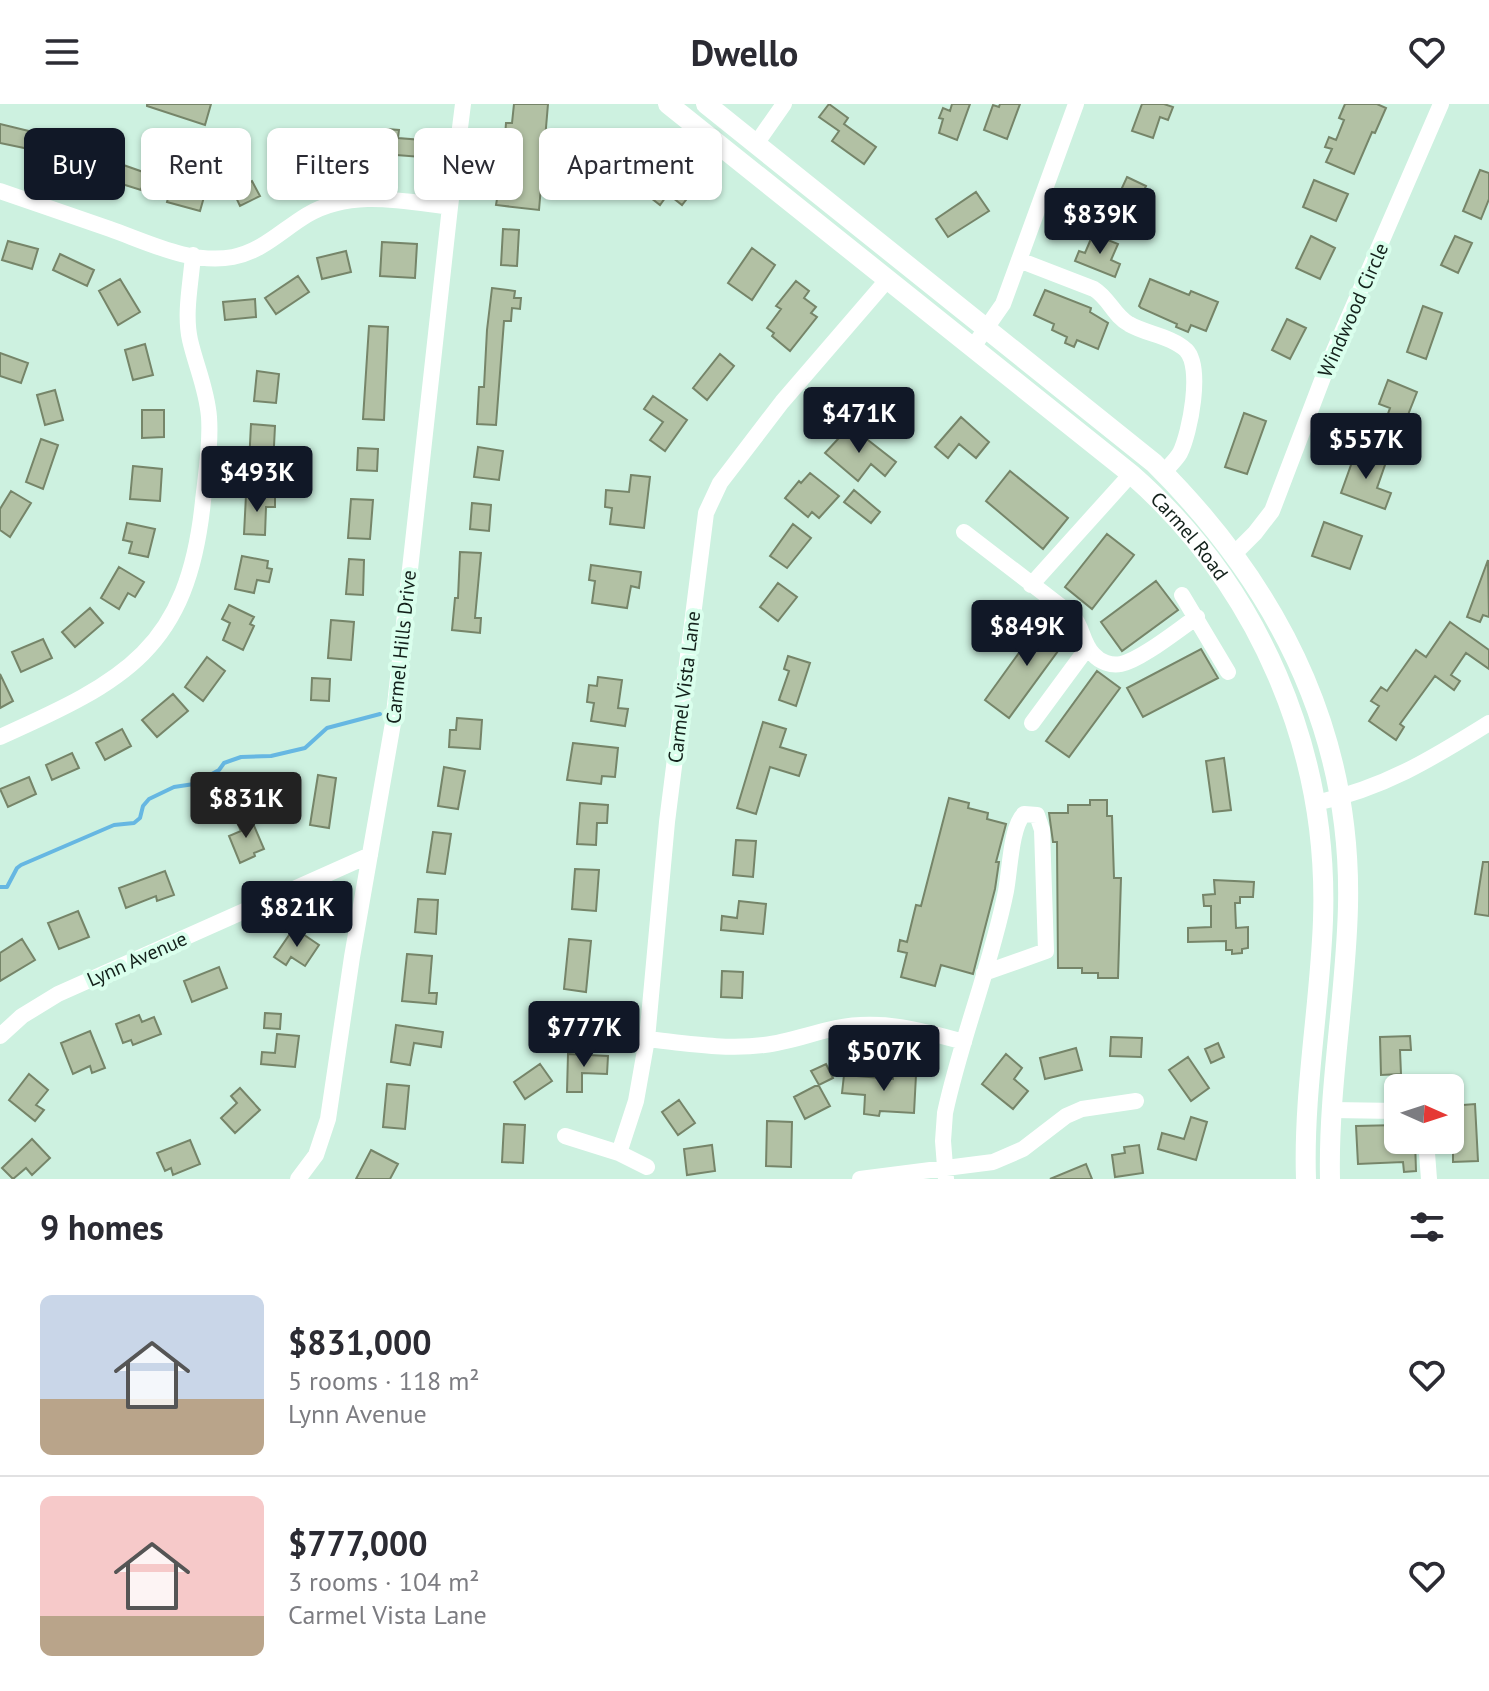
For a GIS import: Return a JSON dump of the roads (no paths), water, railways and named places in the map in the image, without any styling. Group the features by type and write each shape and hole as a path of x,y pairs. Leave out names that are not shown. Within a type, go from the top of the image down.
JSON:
{"main road":[{"name":"Carmel Road","path":"668,104 1131,474 1174,515 1217,567 1260,638 1293,713 1310,771 1322,861 1323,918 1307,1126 1306,1179"},
{"name":"Carmel Road","path":"706,104 1164,472 1235,553 1269,606 1299,663 1322,726 1344,832 1348,904 1332,1110 1330,1179"}],"street":[{"name":"Carmel Hills Drive","path":"298,1179 316,1155 328,1119 398,692 463,104"},
{"path":"756,144 784,104"},
{"path":"973,347 1003,304 1076,104"},
{"name":"Windwood Circle","path":"1235,553 1272,511 1327,367 1441,104"},
{"path":"0,191 178,252 232,257 255,250 309,214 346,200 380,199 450,207"},
{"path":"0,737 76,702 122,673 151,646 182,596 199,540 210,438 209,413 190,339 188,318 193,255"},
{"path":"1019,260 1094,289 1127,323 1181,346 1189,354 1195,378 1188,423 1179,455 1164,472"},
{"name":"Carmel Vista Lane","path":"619,1153 636,1101 647,1039 667,822 706,513 720,483 774,413 888,279"},
{"path":"1031,585 1131,474"},
{"path":"964,532 1077,620 1088,647 1102,662 1122,664 1197,617"},
{"path":"1182,595 1228,672"},
{"path":"1032,723 1088,647"},
{"path":"1316,803 1366,790 1419,767 1489,723"},
{"path":"945,1174 945,1113 1004,901 1017,821 1024,814 1037,815 1042,830 1046,951 984,973"},
{"name":"Lynn Avenue","path":"0,1036 22,1016 58,994 370,855"},
{"path":"647,1039 722,1046 765,1045 834,1029 876,1024 915,1028 964,1042"},
{"path":"860,1179 945,1174 1004,1158 1023,1149 1066,1116 1082,1109 1136,1101"},
{"path":"1332,1110 1384,1111"},
{"path":"565,1136 619,1153 647,1167"},
{"path":"1427,1154 1429,1179"}],"waterway":[{"path":"0,887 7,887 21,865 114,825 134,823 140,818 143,806 149,799 174,787 194,784 219,770 224,763 241,757 271,756 305,748 327,728 380,714"}]}
